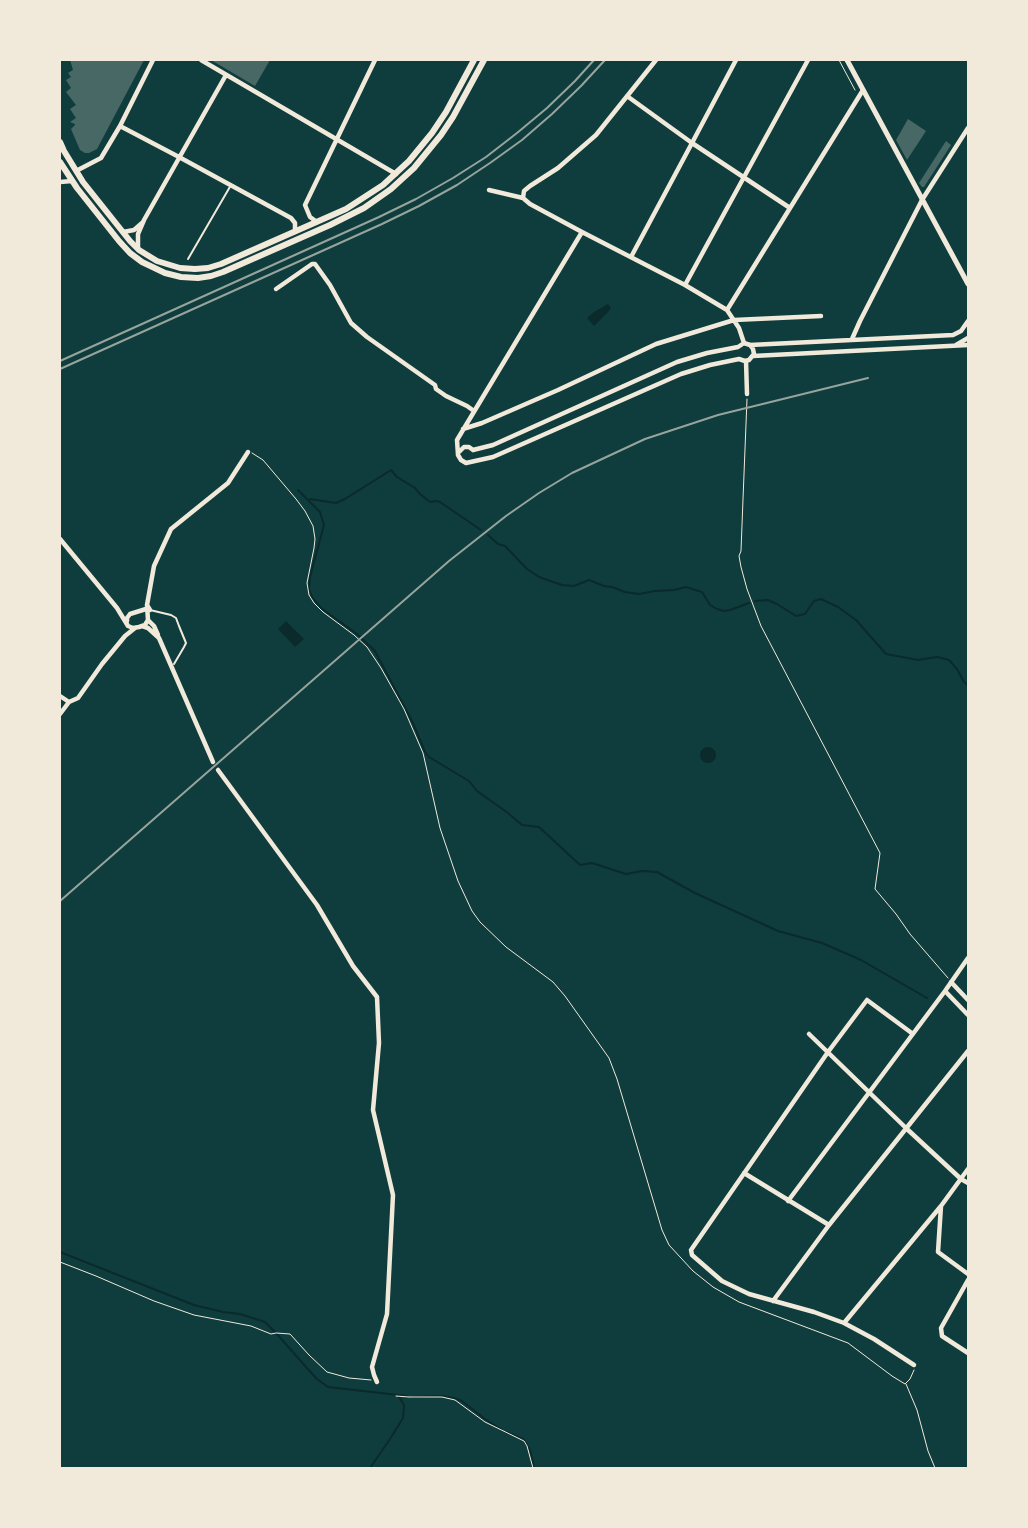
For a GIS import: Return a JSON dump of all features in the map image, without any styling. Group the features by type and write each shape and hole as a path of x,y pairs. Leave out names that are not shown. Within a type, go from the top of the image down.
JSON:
{"main road":[{"path":"60,142 76,171 122,232 139,250 157,261 180,268 208,268 317,222 359,202 383,185 422,147 436,129 474,60"},
{"path":"60,162 72,181 119,242 142,262 181,277 198,278 217,274 353,214 391,189 414,168 441,135 484,60"}],"street":[{"path":"76,171 101,158 120,126 153,60"},
{"path":"201,60 396,174"},
{"path":"317,222 307,214 305,205 375,60"},
{"path":"523,198 524,191 558,168 596,135 656,60"},
{"path":"631,257 736,60"},
{"path":"684,285 808,60"},
{"path":"847,60 968,284"},
{"path":"139,250 137,240 144,220 226,75"},
{"path":"727,310 863,90"},
{"path":"627,96 692,144 790,208"},
{"path":"120,126 291,218 295,223 295,232"},
{"path":"852,340 922,200 968,128"},
{"path":"60,182 72,181"},
{"path":"489,190 523,198 530,204 684,285 727,310 739,328 744,343"},
{"path":"122,232 134,230 144,220"},
{"path":"582,232 457,440 458,455 461,460 466,463 493,457 681,374 710,364 739,359 746,361"},
{"path":"276,289 312,264 315,264 330,285 351,323 367,337 429,381 436,389 474,411"},
{"path":"463,429 482,423 558,390 656,344 734,320 821,316"},
{"path":"744,343 750,345 953,335 961,331 968,320"},
{"path":"952,346 968,338"},
{"path":"473,450 502,441 677,362 707,353 738,347 744,343"},
{"path":"750,345 753,349 753,356"},
{"path":"746,361 753,356 968,345"},
{"path":"738,347 736,353 739,359"},
{"path":"746,361 747,394"},
{"path":"459,452 467,446 473,450 475,456 472,461"},
{"path":"60,714 68,702 78,698 125,636 147,623 146,612 154,566 171,529 228,483 248,452"},
{"path":"60,540 117,608 127,623 136,628"},
{"path":"117,608 130,614 146,612"},
{"path":"146,612 171,663 213,762"},
{"path":"125,636 127,618 130,614"},
{"path":"142,626 148,628 159,638"},
{"path":"60,696 68,702"},
{"path":"218,770 317,905 353,966 378,997 379,1043 373,1110 394,1195 387,1314 372,1367 377,1382"},
{"path":"788,1201 968,958"},
{"path":"951,982 968,1000"},
{"path":"945,991 968,1015"},
{"path":"913,1034 867,1000 828,1052 691,1250 692,1255 722,1281 749,1294 814,1312 844,1323 874,1338 914,1364"},
{"path":"809,1034 907,1129 961,1179 968,1183"},
{"path":"773,1301 829,1225 968,1051"},
{"path":"844,1323 941,1206 968,1169"},
{"path":"744,1173 829,1225"},
{"path":"941,1206 938,1252 968,1274"},
{"path":"968,1280 941,1328 942,1336 968,1353"}],"lane":[{"path":"188,259 231,185"},
{"path":"146,612 171,615 176,618 186,642 171,663"}],"path":[{"path":"747,394 743,508 739,556 747,590 761,626 880,852 875,889 951,982"},
{"path":"248,452 255,454 263,460 296,499 313,526 315,539 307,583 309,595 323,612 367,647 404,709 424,753 440,828 458,881 472,911 480,922 506,947 553,982 565,996 608,1058 617,1079 662,1230 669,1245 693,1271 713,1287 767,1314 848,1343 892,1376 906,1384 917,1410 928,1451 935,1468"},
{"path":"60,1262 194,1315 251,1326 271,1334 276,1332 290,1334 327,1372 349,1378 377,1382"},
{"path":"906,1384 914,1372 914,1364"},
{"path":"396,1396 442,1397 455,1400 485,1422 524,1442 527,1446 533,1468"}],"water":[{"path":"608,304 611,308 594,326 587,318"},
{"path":"286,621 304,639 295,647 278,629"},
{"path":"705,747 711,747 716,752 714,761 705,763 700,758 700,752"}],"building":[{"path":"70,60 144,60 97,149 89,153 80,150 71,129 75,124 70,122 76,118 70,109 76,105 66,92 71,88 66,80 71,77 68,73 73,70"},
{"path":"211,60 270,60 255,86"},
{"path":"908,119 926,131 907,160 896,140"},
{"path":"946,141 951,145 924,187 922,187 919,183"}],"waterway":[{"path":"310,499 336,503 391,470 397,477 415,488 430,502 440,502 481,530"},
{"path":"298,490 320,512 324,525 310,577 309,589 312,597 321,608 357,634 375,651 429,757 469,781 477,791 522,825 539,827 580,865 592,863 626,874 642,871 657,872 695,893 778,931 822,943 861,960 927,998"},
{"path":"488,535 498,544 505,546 527,569 539,577 562,585 574,586 589,580 625,592 639,594 686,587 702,592 710,605 724,611 749,603"},
{"path":"755,601 768,600 796,616 805,614 814,601 821,599 838,607 856,620 886,654 918,660 937,657 949,660 968,685"},
{"path":"60,1252 194,1305 240,1314 265,1322 317,1379 328,1387 407,1396"},
{"path":"412,1397 442,1396 454,1398 462,1401 502,1430"},
{"path":"370,1468 403,1418 404,1405 399,1397"},
{"path":"506,1432 523,1439 530,1450 534,1468"}],"railway":[{"path":"60,361 416,199 486,157 517,133 547,108 594,60"},
{"path":"60,369 382,224 457,185 522,140 552,114 605,60"},
{"path":"60,901 449,561 506,516 539,493 572,473 645,439 718,415 868,378"}]}
